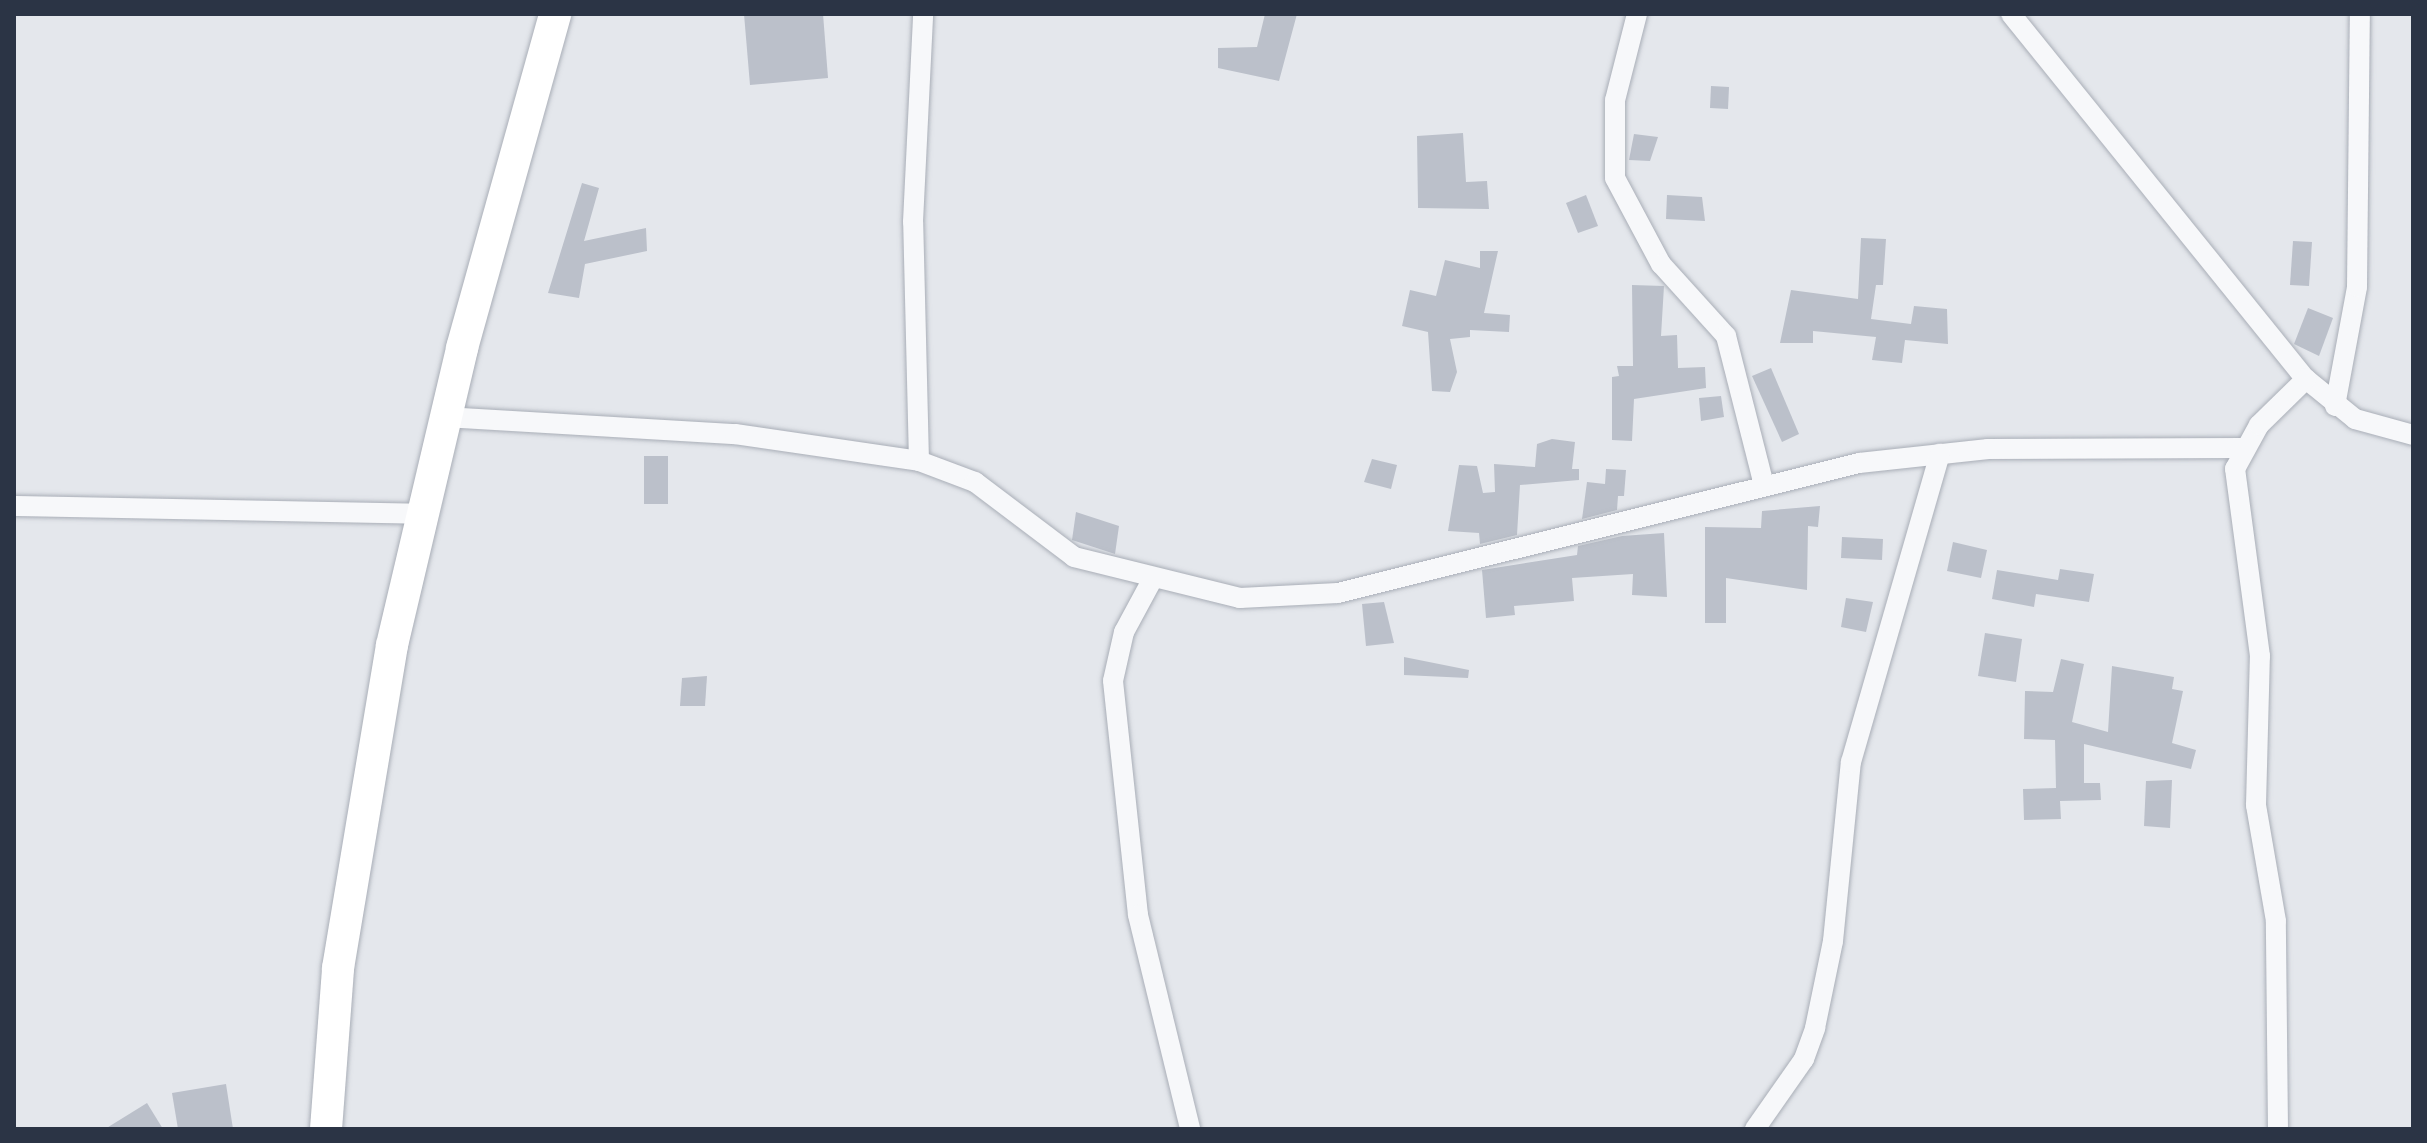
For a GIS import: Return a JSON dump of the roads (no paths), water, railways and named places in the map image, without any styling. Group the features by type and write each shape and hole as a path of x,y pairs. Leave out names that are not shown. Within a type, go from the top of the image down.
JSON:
{"main road":[{"path":"326,1129 338,968 392,645 446,417 555,14"}],"street":[{"path":"919,461 913,222 923,14"},
{"path":"1637,14 1615,100 1615,178 1661,264 1726,336 1764,485"},
{"path":"2011,14 2306,379 2335,406 2413,435"},
{"path":"2335,406 2357,287 2360,14"},
{"path":"2278,1129 2276,921 2256,805 2260,656 2235,491 2242,448 2306,379"},
{"path":"446,417 735,434 919,461 975,482 1057,548 1151,582 1240,598 1338,593 1655,519 1764,485 1940,454 2242,448"},
{"path":"1755,1129 1804,1059 1815,1028 1833,941 1851,762 1940,454"},
{"path":"14,506 423,514"},
{"path":"1151,582 1124,632 1114,695 1138,915 1190,1129"}]}
